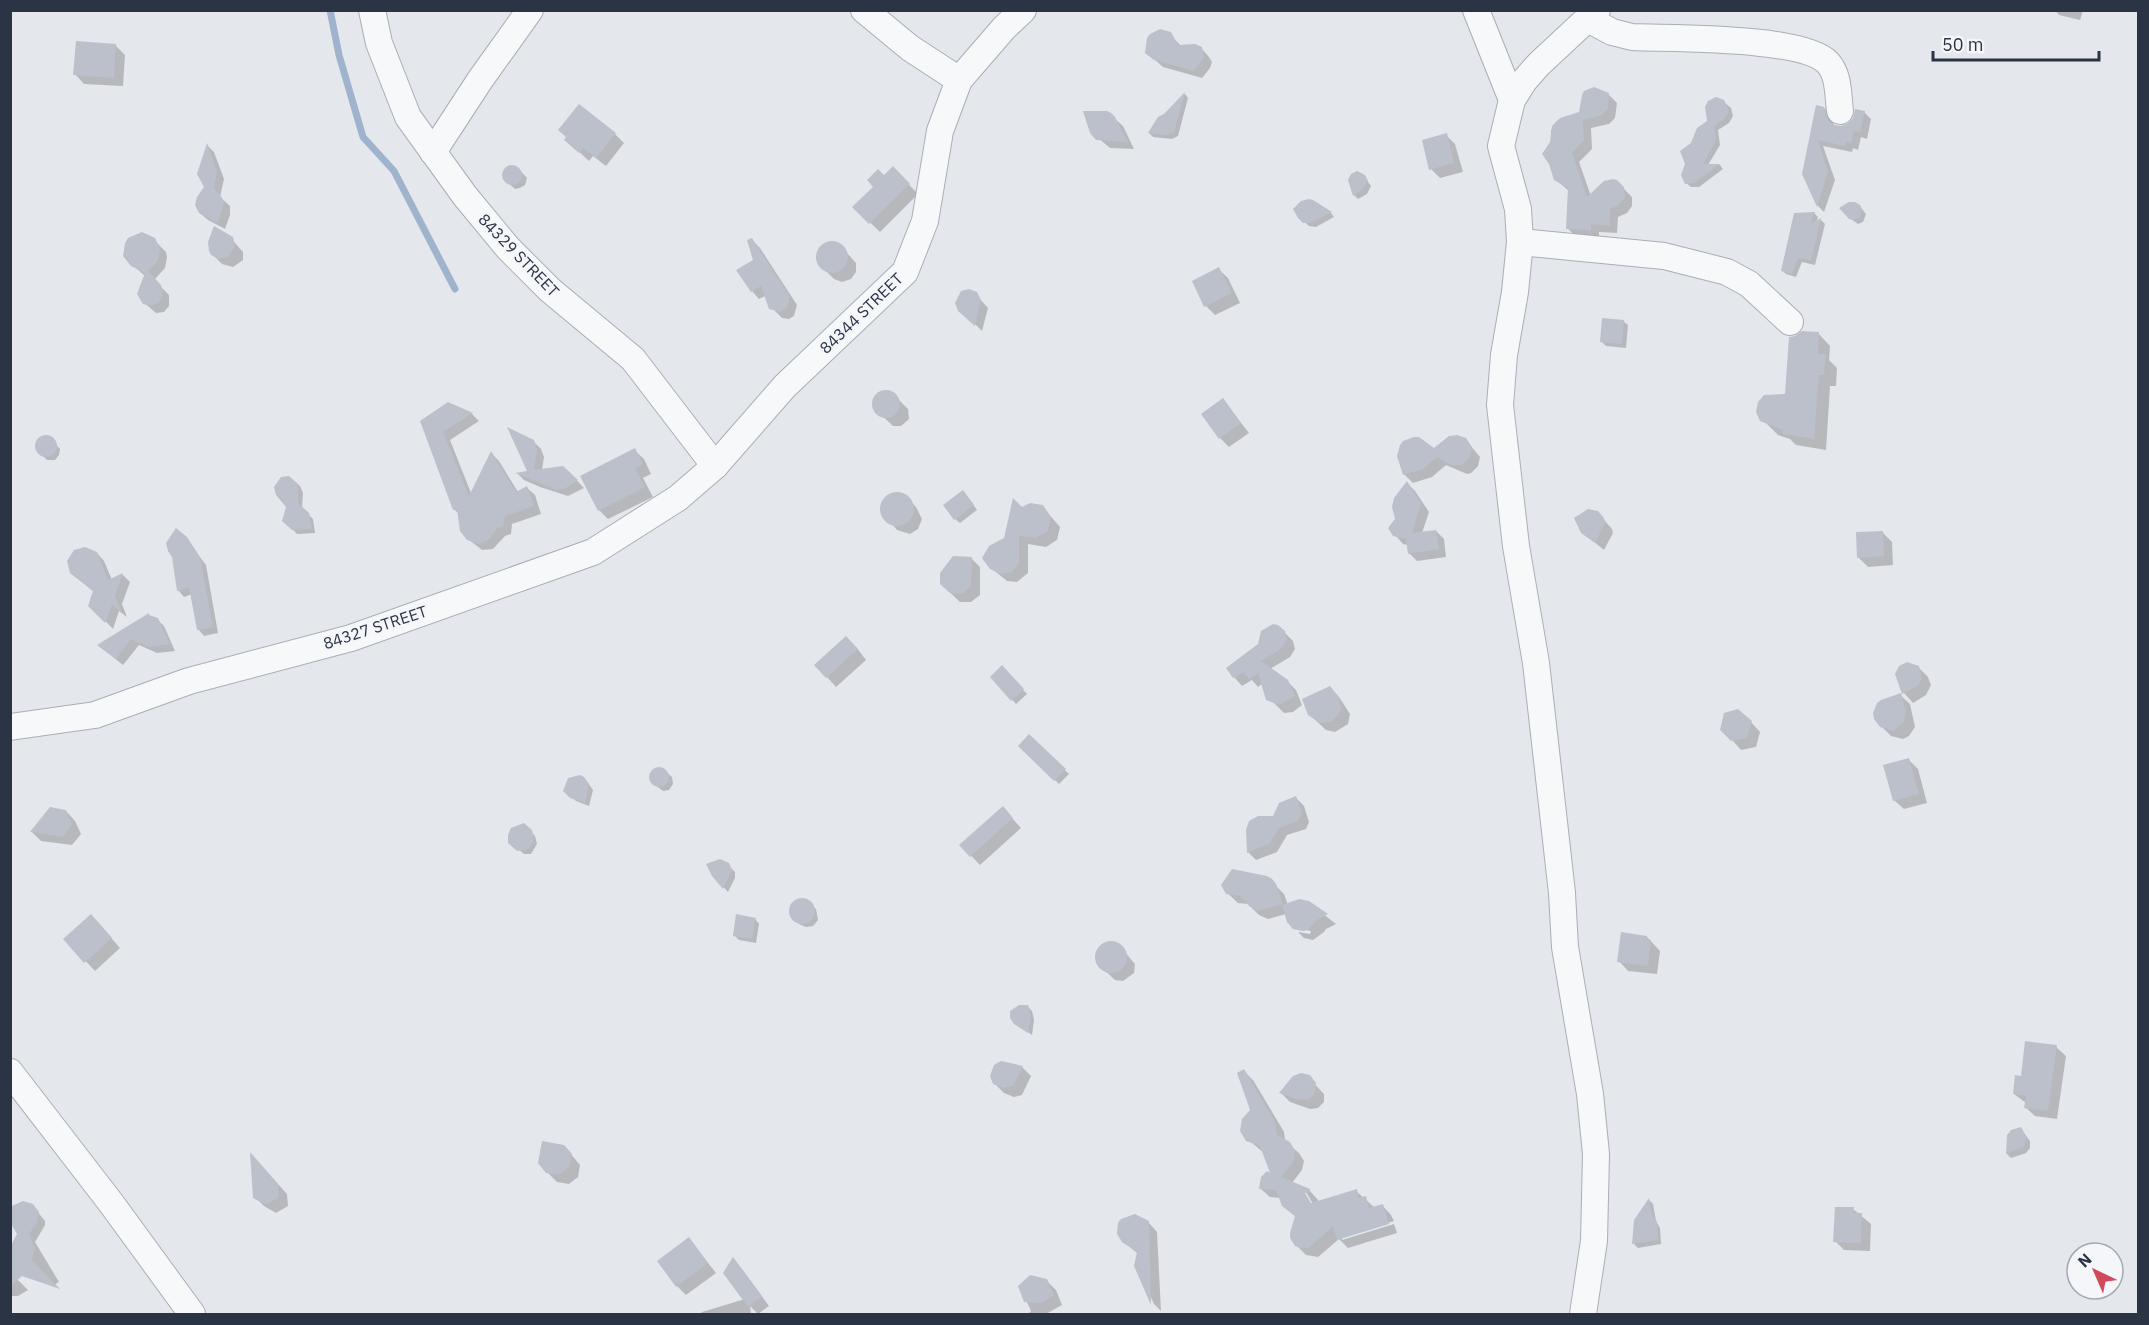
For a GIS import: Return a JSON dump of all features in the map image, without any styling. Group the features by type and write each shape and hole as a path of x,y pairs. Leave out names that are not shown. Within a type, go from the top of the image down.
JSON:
{"street":[{"name":"84329 STREET","path":"372,10 379,43 408,117 465,196 508,248 550,290 633,359 715,466"},
{"path":"433,152 480,80 530,10"},
{"path":"864,10 910,48 959,80"},
{"name":"84344 STREET","path":"715,466 785,386 905,272 925,221 939,130 959,80 1004,27 1023,10"},
{"path":"1476,10 1512,100"},
{"path":"1583,1314 1594,1241 1596,1154 1591,1104 1565,947 1562,893 1536,663 1516,546 1500,405 1504,355 1515,292 1520,242 1518,209 1501,146 1512,100 1524,81 1539,64 1593,15 1612,32 1632,37 1764,42 1818,55 1829,64 1836,76 1840,111"},
{"path":"1520,242 1664,256 1727,272 1749,284 1790,322"},
{"name":"84327 STREET","path":"10,728 95,715 189,681 351,638 593,552 678,498 715,466"},
{"path":"10,1072 111,1203 192,1314"}],"building":[{"path":"1160,29 1171,32 1178,45 1195,44 1202,47 1204,57 1194,71 1154,60 1145,53 1147,38"},
{"path":"76,41 116,44 114,78 73,75"},
{"path":"1594,87 1609,93 1608,109 1600,116 1583,120 1584,140 1572,153 1587,197 1604,181 1613,179 1624,187 1625,197 1619,205 1610,209 1610,226 1591,224 1591,230 1566,229 1568,188 1554,180 1549,164 1542,154 1550,142 1552,126 1560,118 1579,112 1584,91"},
{"path":"1185,92 1174,132 1167,135 1148,133 1158,117 1164,114"},
{"path":"1716,97 1724,100 1729,111 1725,118 1714,126 1716,140 1703,164 1720,164 1694,183 1685,184 1681,175 1685,164 1680,151 1691,143 1697,128 1707,121 1705,107 1708,101"},
{"path":"579,104 616,133 596,158 583,148 579,153 564,140 566,137 558,130"},
{"path":"1816,105 1824,107 1828,120 1834,125 1841,126 1853,118 1855,109 1865,111 1860,132 1854,131 1851,143 1846,142 1845,146 1818,140 1828,172 1817,207 1802,174"},
{"path":"1083,111 1111,113 1128,142 1096,140 1090,133"},
{"path":"1447,133 1454,163 1429,170 1422,140"},
{"path":"207,143 217,171 214,189 224,202 218,223 199,213 195,205 204,187 197,174"},
{"path":"508,165 516,165 522,171 522,179 516,185 508,185 502,179 502,171"},
{"path":"893,166 910,184 869,224 852,207 873,187 867,180 878,169 884,175"},
{"path":"1357,171 1365,175 1368,181 1363,189 1353,196 1348,180 1351,174"},
{"path":"1309,199 1332,212 1311,223 1303,223 1293,209 1301,201"},
{"path":"1849,202 1860,205 1862,209 1859,218 1849,219 1839,208"},
{"path":"1815,212 1810,224 1821,218 1811,261 1798,258 1792,274 1781,271 1794,213"},
{"path":"214,226 233,237 235,246 228,257 219,259 211,255 209,251 208,242"},
{"path":"142,232 155,238 160,249 158,261 148,271 161,285 163,294 159,302 151,306 143,304 137,294 145,273 131,266 123,256 128,238"},
{"path":"752,238 790,297 787,308 780,312 769,309 761,286 751,292 736,270 753,260 747,240"},
{"path":"832,241 843,246 848,257 843,268 832,273 821,268 816,257 821,246"},
{"path":"1219,267 1232,293 1204,307 1192,281"},
{"path":"969,289 977,292 981,300 975,326 958,311 955,303 961,291"},
{"path":"1602,318 1624,320 1622,344 1600,342"},
{"path":"1802,331 1819,332 1818,354 1826,354 1824,375 1819,375 1814,439 1783,434 1783,430 1760,421 1756,412 1758,402 1764,395 1785,394 1789,337"},
{"path":"886,390 896,394 900,404 896,414 886,418 876,414 872,404 876,394"},
{"path":"1223,398 1241,423 1219,439 1201,414"},
{"path":"448,402 473,413 443,432 469,496 491,451 516,492 527,486 534,506 505,516 503,527 497,528 490,539 479,544 467,540 460,531 457,509 453,510 420,421"},
{"path":"507,427 534,440 537,449 534,470 563,466 578,480 564,489 556,490 533,480 532,482 531,479 515,473 527,471"},
{"path":"46,435 54,438 57,446 54,454 46,457 38,454 35,446 38,438"},
{"path":"1457,435 1466,438 1472,447 1470,457 1462,465 1452,465 1437,457 1423,469 1403,475 1397,456 1403,441 1419,437 1434,448 1449,436"},
{"path":"635,448 643,464 635,468 645,487 598,511 580,476"},
{"path":"289,476 298,484 298,503 309,513 312,529 292,530 282,521 286,507 276,495 274,487 281,477"},
{"path":"1407,481 1421,503 1412,533 1436,530 1439,549 1408,554 1406,539 1393,536 1388,528 1395,519 1392,507 1394,498"},
{"path":"963,490 974,505 954,520 943,505"},
{"path":"897,492 909,497 914,509 909,521 897,526 885,521 880,509 885,497"},
{"path":"1013,498 1022,507 1030,503 1043,505 1051,517 1048,531 1036,538 1019,536 1019,563 1012,572 1001,574 990,569 982,558 989,546 1004,538"},
{"path":"1588,509 1598,511 1604,518 1605,523 1595,543 1581,533 1574,518"},
{"path":"176,528 187,537 200,557 213,627 197,630 189,587 177,591 172,557 166,543"},
{"path":"1883,531 1884,556 1857,558 1856,532"},
{"path":"85,547 97,552 108,580 123,573 115,596 122,613 112,605 105,623 88,606 93,591 70,573 67,561 74,550"},
{"path":"953,556 972,557 971,586 962,594 950,593 940,584 940,573"},
{"path":"149,613 158,618 170,644 149,647 131,639 116,659 97,645"},
{"path":"1273,624 1285,631 1287,640 1282,648 1261,661 1288,680 1295,696 1279,705 1266,700 1258,673 1249,679 1243,672 1233,678 1226,668 1258,644 1261,631"},
{"path":"846,636 858,649 826,678 814,665"},
{"path":"1907,662 1919,666 1922,679 1917,686 1902,694 1895,674 1899,666"},
{"path":"1002,665 1024,689 1011,701 990,677"},
{"path":"1330,686 1339,698 1341,709 1331,722 1320,723 1308,715 1302,699"},
{"path":"1901,693 1906,712 1904,722 1893,731 1880,727 1873,713 1877,703"},
{"path":"1738,709 1752,721 1747,738 1731,741 1720,730 1724,713"},
{"path":"1029,734 1066,769 1054,781 1018,746"},
{"path":"1909,758 1919,794 1893,801 1883,765"},
{"path":"659,767 666,770 669,777 666,784 659,787 652,784 649,777 652,770"},
{"path":"580,775 589,784 585,803 570,798 563,791 568,778"},
{"path":"1296,796 1302,813 1298,821 1279,828 1269,844 1247,853 1246,830 1249,821 1258,816 1273,816 1279,803"},
{"path":"1003,806 1013,818 970,857 959,845"},
{"path":"50,807 66,810 72,824 63,837 30,832"},
{"path":"524,823 532,830 534,839 526,850 517,851 508,843 508,835 511,828"},
{"path":"720,859 729,863 732,870 723,889 706,864"},
{"path":"1232,869 1272,879 1283,904 1258,911 1249,906 1240,896 1226,894 1221,885"},
{"path":"802,898 811,902 815,911 811,920 802,924 793,920 789,911 793,902"},
{"path":"1299,899 1309,901 1328,914 1317,920 1308,930 1293,929 1287,922 1282,905"},
{"path":"91,914 112,938 84,963 63,939"},
{"path":"736,914 756,918 752,939 733,936"},
{"path":"1621,932 1647,936 1647,939 1651,940 1648,966 1617,962"},
{"path":"1111,941 1122,946 1127,957 1122,968 1111,973 1100,968 1095,957 1100,946"},
{"path":"1019,1005 1028,1005 1031,1014 1028,1033 1014,1024 1010,1018 1010,1011"},
{"path":"2025,1041 2057,1045 2048,1111 2024,1108 2026,1096 2013,1094 2015,1075 2021,1076"},
{"path":"1001,1061 1023,1066 1012,1086 1004,1088 993,1084 990,1076 994,1065"},
{"path":"1244,1069 1275,1122 1277,1135 1290,1142 1295,1151 1294,1161 1281,1177 1310,1189 1309,1193 1305,1193 1311,1203 1357,1189 1359,1198 1366,1196 1369,1208 1383,1204 1389,1224 1337,1240 1333,1226 1309,1248 1295,1246 1290,1233 1295,1216 1282,1206 1276,1190 1259,1189 1261,1177 1267,1171 1270,1173 1260,1146 1246,1141 1240,1131 1242,1119 1250,1110 1237,1073"},
{"path":"1301,1073 1310,1075 1316,1083 1313,1096 1300,1100 1279,1093 1293,1076"},
{"path":"2021,1127 2026,1136 2024,1146 2006,1154 2007,1135 2011,1130"},
{"path":"542,1141 564,1145 572,1154 569,1167 559,1175 546,1173 538,1163"},
{"path":"250,1152 278,1184 279,1197 266,1205 253,1198"},
{"path":"1649,1198 1652,1215 1657,1222 1658,1240 1632,1244 1634,1220"},
{"path":"23,1201 33,1204 39,1212 37,1223 29,1234 35,1248 32,1260 60,1289 22,1276 10,1287 10,1247 17,1234 10,1222 10,1210 14,1205"},
{"path":"1835,1207 1854,1207 1853,1213 1862,1213 1861,1243 1833,1242"},
{"path":"1135,1214 1149,1221 1151,1305 1134,1266 1137,1252 1122,1242 1117,1234 1118,1223 1121,1219"},
{"path":"689,1237 708,1263 676,1287 657,1261"},
{"path":"733,1257 762,1296 748,1307 723,1273"},
{"path":"1030,1275 1047,1279 1054,1295 1042,1303 1024,1302 1018,1286"}],"waterway":[{"path":"330,10 339,55 363,137 394,171 455,289"}]}
